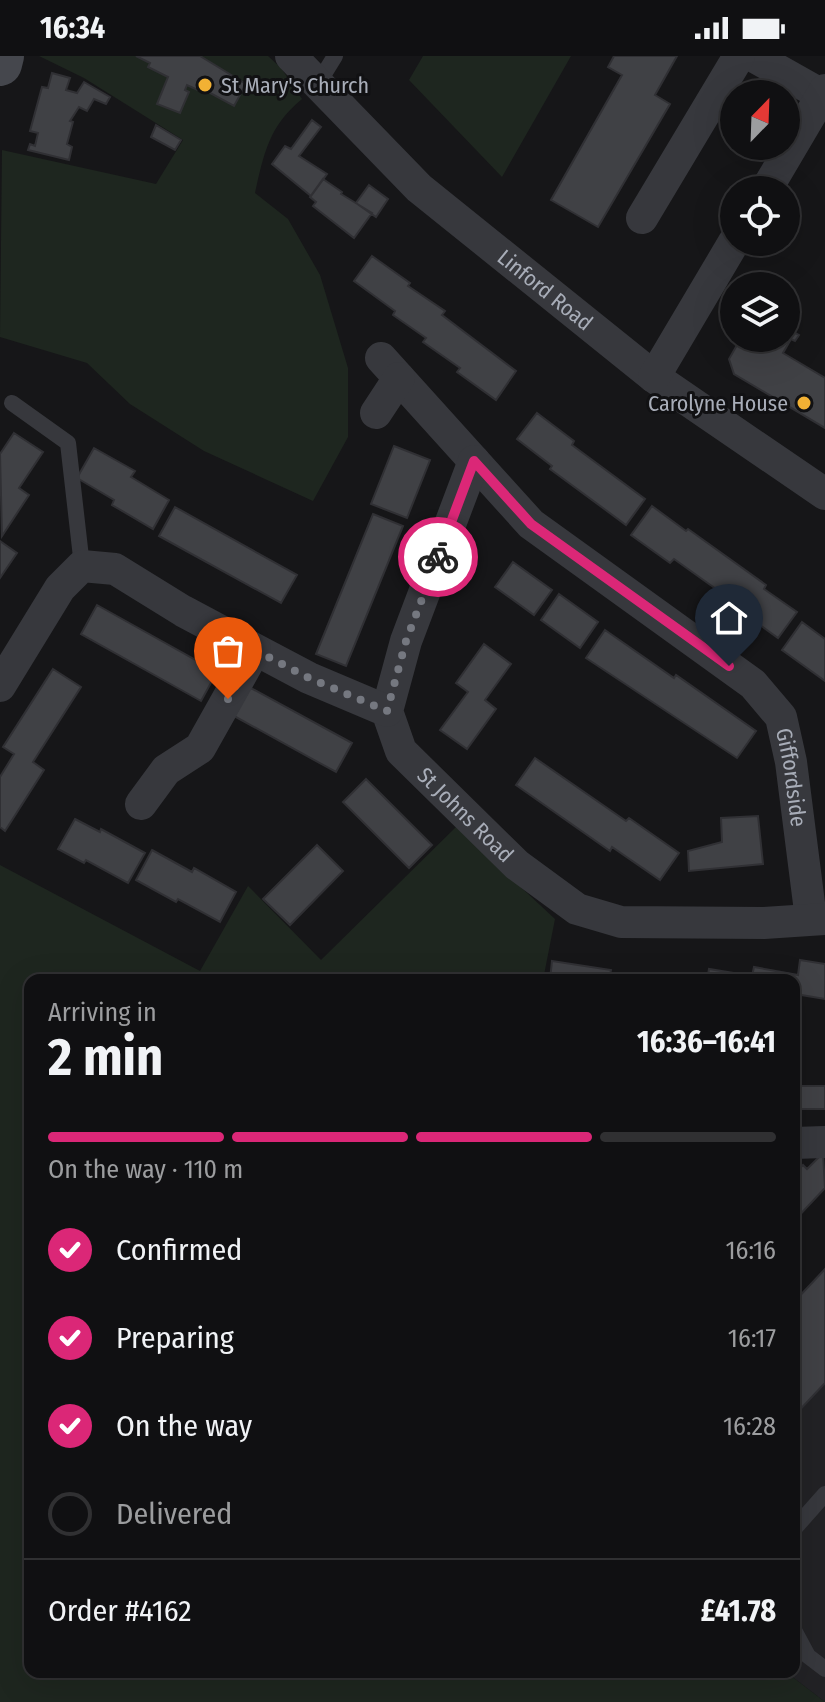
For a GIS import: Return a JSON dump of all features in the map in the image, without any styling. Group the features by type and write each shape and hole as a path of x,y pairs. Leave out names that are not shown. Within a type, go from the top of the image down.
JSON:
{"street":[{"path":"0,64 2,56"},
{"name":"Linford Road","path":"291,56 327,69 419,188 654,377 825,494"},
{"path":"642,218 739,56"},
{"path":"753,56 824,93 774,176"},
{"path":"654,377 726,256"},
{"name":"Giffordside","path":"376,413 390,368 531,524 753,684 781,717 818,919"},
{"path":"0,686 60,588 82,566 115,569 255,650 309,678 387,711 406,641 474,461"},
{"path":"141,804 166,770 200,748 255,650"},
{"name":"St Johns Road","path":"387,711 401,751 517,865 577,909 634,923 764,923 818,919"},
{"path":"800,1143 825,1142"}],"lane":[{"path":"12,403 68,443 82,566"},
{"path":"800,1522 825,1494"},
{"path":"800,1641 808,1656 825,1669"}],"shaded area":[{"path":"39,56 268,56 281,68 302,99 275,130 265,153 255,193 288,219 320,275 348,368 348,437 313,501 204,451 130,404 87,363 0,337 2,150 156,184 183,140 84,78"},
{"path":"423,56 571,56 502,177 409,80"},
{"path":"456,827 555,919 544,974 24,974 24,1678 794,1678 825,1702 0,1702 0,865 200,971 248,886 321,960"},
{"path":"825,1269 825,1702 794,1678 800,1678 800,1296"}],"building":[{"name":"St Mary's Church","path":"136,56 200,56 246,84 234,106 201,88 200,91 187,85 185,90 189,92 180,113 157,104 168,77 148,67 150,63"},
{"path":"614,56 677,56 655,95 670,104 598,227 551,200 622,75 608,67"},
{"path":"52,73 70,78 66,90 77,93 84,82 110,97 106,104 94,99 87,111 79,107 70,121 73,122 67,144 72,147 69,160 28,150 30,144 35,146 38,133 30,131 42,87 48,88"},
{"path":"312,120 321,127 299,156 327,174 311,196 272,164 285,146 291,149"},
{"path":"156,125 181,140 175,150 151,137"},
{"path":"323,179 372,213 354,238 313,206 316,202 310,197"},
{"path":"369,185 388,199 376,217 356,203"},
{"path":"372,256 410,283 408,286 445,311 442,315 516,371 496,400 457,372 460,368 423,342 426,338 393,315 395,311 354,281"},
{"name":"Carolyne House","path":"733,352 784,352 825,378 825,428 734,374 729,359"},
{"path":"537,413 574,441 572,445 645,499 626,525 550,469 552,466 517,439"},
{"path":"14,433 43,452 19,488 29,495 2,536 0,454"},
{"path":"394,446 430,460 407,518 371,504"},
{"path":"94,448 135,471 131,477 169,500 153,529 112,505 114,500 77,478"},
{"path":"652,506 766,585 764,589 797,612 778,638 742,612 744,609 674,559 670,563 631,535"},
{"path":"175,507 297,575 281,603 159,536"},
{"path":"373,514 403,526 346,666 316,654"},
{"path":"0,541 17,553 0,578"},
{"path":"513,562 552,590 534,615 495,587"},
{"path":"559,594 598,622 580,648 541,620"},
{"path":"97,605 217,672 201,701 81,634"},
{"path":"802,622 825,639 825,681 782,650"},
{"path":"605,630 756,731 737,758 586,658"},
{"path":"484,644 511,664 485,700 496,709 467,749 440,730 468,692 456,683"},
{"path":"53,669 81,687 33,762 44,770 5,831 0,827 0,777 14,754 3,747"},
{"path":"249,687 352,743 336,772 234,716"},
{"path":"535,758 626,821 629,818 679,853 660,880 612,847 610,851 516,785"},
{"path":"366,779 432,845 409,868 343,802"},
{"path":"758,816 763,864 689,871 688,851 722,842 721,818"},
{"path":"75,819 145,853 128,883 58,849"},
{"path":"317,845 343,871 290,925 263,899"},
{"path":"152,850 192,872 194,868 236,892 220,922 136,880"},
{"path":"800,960 825,964 825,999 801,995 800,999"},
{"path":"552,961 611,970 610,974 551,974"},
{"path":"754,967 792,974 752,974"},
{"path":"709,969 740,974 708,974"},
{"path":"800,1086 825,1086 825,1109 800,1109"},
{"path":"823,1153 825,1188 800,1215 800,1168 803,1165 807,1169"},
{"path":"825,1269 825,1383 800,1410 800,1296"}],"way so far":[{"path":"228,699 255,650 309,678 387,711 406,641 438,557"}],"place":[{"name":"St Mary's Church","path":"205,85"},
{"name":"Carolyne House","path":"804,403"}],"route":[{"path":"438,557 474,461 531,524 729,666"}]}
